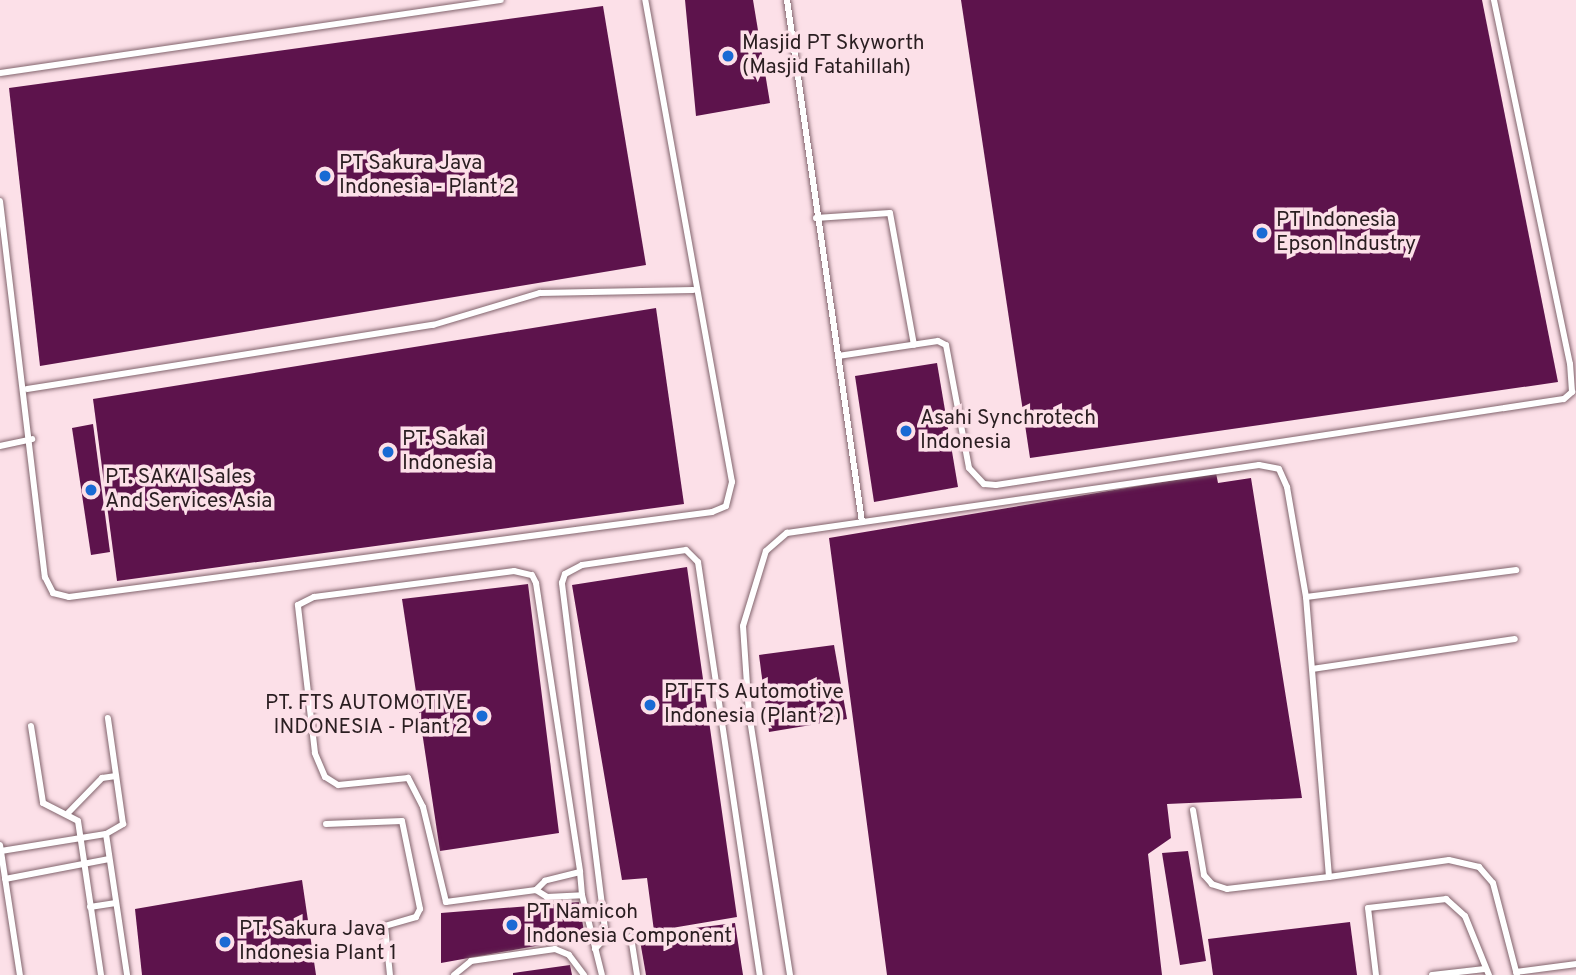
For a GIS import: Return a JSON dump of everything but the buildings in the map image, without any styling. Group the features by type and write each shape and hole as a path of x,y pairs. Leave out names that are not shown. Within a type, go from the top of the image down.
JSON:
{"lane":[{"path":"0,72 501,0"},
{"path":"0,201 27,389 45,577 53,593 69,597 712,512 726,506 732,482 693,290 645,0"},
{"path":"787,0 816,218 863,522"},
{"path":"838,356 938,341 952,354 970,468 984,484 996,485 1549,402 1574,392 1566,339 1494,0"},
{"path":"816,218 890,213 914,345"},
{"path":"27,389 433,325 540,293 693,290"},
{"path":"0,446 32,439"},
{"path":"790,975 749,714 743,626 774,540 787,533 1269,466 1279,470 1287,487 1306,597 1329,877"},
{"path":"595,949 606,937 562,583 565,574 582,565 686,550 698,562 760,975"},
{"path":"1306,597 1517,570"},
{"path":"580,872 545,881 536,890 450,904 437,877 420,799 408,778 338,785 325,777 315,753 296,611 302,602 514,571 532,575 580,872 582,895 602,975"},
{"path":"1312,669 1516,639"},
{"path":"1,851 106,834 123,824 108,718"},
{"path":"31,726 43,803 68,813 78,821 101,975"},
{"path":"68,813 102,778 116,776"},
{"path":"1193,810 1204,875 1212,884 1227,889 1449,860 1479,867 1493,883 1517,974 1573,965 1573,975"},
{"path":"326,824 402,821 420,909 416,917 385,926 390,975"},
{"path":"106,834 127,975"},
{"path":"0,845 20,975"},
{"path":"5,879 109,859"},
{"path":"536,890 547,897 582,895"},
{"path":"1376,975 1368,908 1446,899 1465,916 1487,972 1432,975"},
{"path":"90,907 116,903"},
{"path":"631,937 637,975"},
{"path":"454,975 471,961 555,949 569,955 584,975"}],"place":[{"name":"Masjid PT Skyworth (Masjid Fatahillah)","path":"728,56"},
{"name":"PT Sakura Java Indonesia - Plant 2","path":"325,176"},
{"name":"PT Indonesia Epson Industry","path":"1262,233"},
{"name":"Asahi Synchrotech Indonesia","path":"906,431"},
{"name":"PT. Sakai Indonesia","path":"388,452"},
{"name":"PT. SAKAI Sales And Services Asia","path":"91,490"},
{"name":"PT FTS Automotive Indonesia (Plant 2)","path":"650,705"},
{"name":"PT. FTS AUTOMOTIVE INDONESIA - Plant 2","path":"482,716"},
{"name":"PT Namicoh Indonesia Component","path":"512,925"},
{"name":"PT. Sakura Java Indonesia Plant 1","path":"225,942"}]}
